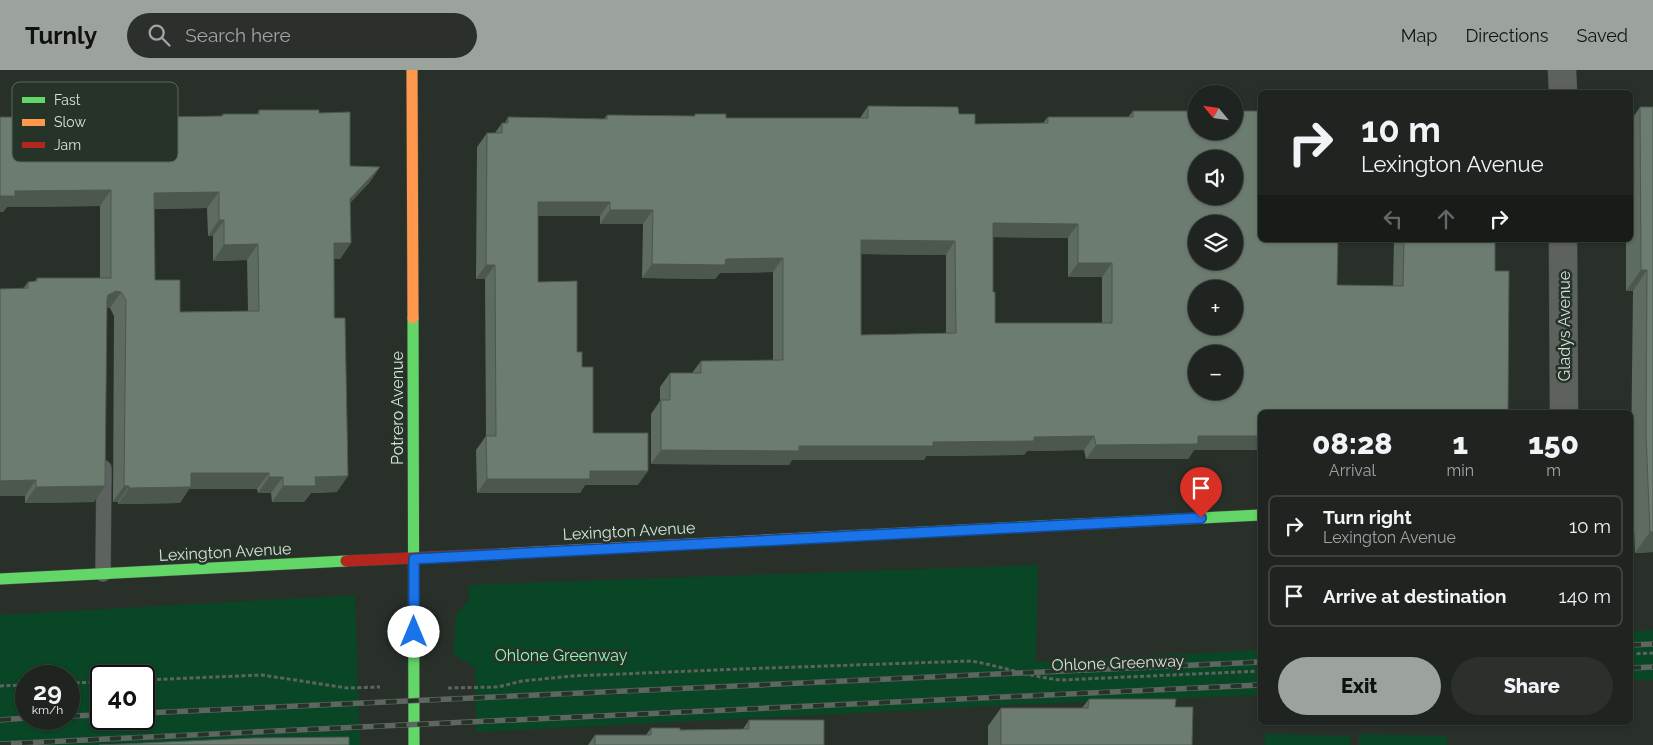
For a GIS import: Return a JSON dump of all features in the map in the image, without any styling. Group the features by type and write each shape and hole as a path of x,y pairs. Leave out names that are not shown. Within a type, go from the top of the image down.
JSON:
{"street":[{"name":"Potrero Avenue","path":"412,70 414,745"},
{"path":"1562,70 1562,90"},
{"name":"Gladys Avenue","path":"1563,242 1564,410"},
{"name":"Lexington Avenue","path":"0,579 1258,515"}],"lane":[{"path":"103,574 104,455"}],"path":[{"path":"1633,654 1653,653"},
{"name":"Ohlone Greenway","path":"440,688 472,689 498,687 522,681 572,676 971,661 990,664 1040,678 1061,680 1258,670"},
{"path":"155,680 262,675 347,688 381,687"},
{"path":"0,686 15,685"}],"green space":[{"name":"Ohlone Greenway","path":"1038,565 1036,662 1258,650 1258,695 1034,704 476,732 475,668 453,654 456,615 469,599 468,585"},
{"path":"355,595 360,745 0,745 0,615"},
{"path":"1653,630 1653,680 1633,680 1633,632"},
{"path":"1265,734 1351,736 1350,745 1265,745"},
{"path":"1359,734 1447,736 1447,745 1359,745"}],"building":[{"path":"868,106 958,107 959,114 975,114 975,124 1048,123 1048,117 1133,117 1133,111 1188,111 1188,140 1243,140 1243,111 1258,111 1258,242 1338,242 1337,285 1403,286 1404,242 1495,242 1495,271 1509,271 1508,410 1258,410 1258,436 1198,436 1198,444 1096,445 1094,436 1034,437 1034,441 933,442 933,446 799,446 799,451 661,450 661,400 670,400 670,373 701,373 701,361 783,360 783,258 726,259 725,265 652,264 653,210 610,210 610,202 538,202 538,282 577,281 577,352 582,352 582,367 593,367 593,433 648,433 648,471 590,471 590,479 487,479 486,436 496,436 495,265 486,265 487,133 502,133 502,123 508,123 508,117 607,119 607,115 695,116 695,114 726,114 726,118 868,118","holes":["993,223 1078,224 1078,263 1112,263 1112,323 995,323","861,240 955,241 956,333 861,335"]},
{"path":"1640,107 1653,107 1653,532 1650,532 1646,435 1647,270 1641,270"},
{"path":"259,110 319,110 319,113 350,112 350,166 380,167 350,199 351,243 334,243 334,318 345,318 348,476 315,477 316,486 283,486 283,477 269,477 269,473 191,473 191,487 129,488 129,486 124,486 126,300 121,292 116,291 108,295 107,300 105,486 36,487 36,480 0,481 0,289 28,288 28,282 37,281 37,278 111,278 111,190 15,191 15,196 0,196 0,117 12,117 12,162 178,162 178,117 223,116 223,114 259,114","holes":["219,192 219,220 224,220 224,245 258,244 259,311 180,312 180,280 155,280 154,193"]},
{"path":"1089,699 1176,699 1175,707 1193,707 1192,745 1001,745 1001,708 1088,708"},
{"path":"749,720 824,720 824,745 595,745 595,735 651,735 651,728 680,728 680,730 749,729"},
{"path":"349,737 349,745 99,745 254,738"}],"railway":[{"path":"1633,645 1653,644"},
{"path":"155,712 1258,662"},
{"path":"1633,668 1653,667"},
{"path":"0,744 1258,685"},
{"path":"80,716 90,715"},
{"path":"0,720 15,719"}],"traffic: fast":[{"path":"413,318 414,745"},
{"path":"826,537 1258,515"},
{"path":"0,579 346,561"}],"traffic: slow":[{"path":"412,70 413,318"},
{"path":"500,554 826,537"}],"traffic: jam":[{"path":"346,561 500,554"}],"route":[{"path":"414,632 414,559 1201,518"}]}
